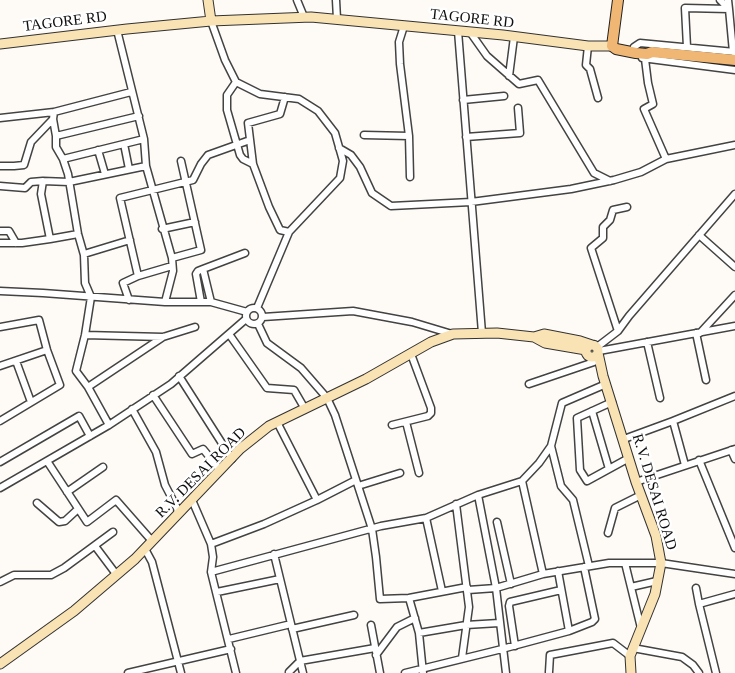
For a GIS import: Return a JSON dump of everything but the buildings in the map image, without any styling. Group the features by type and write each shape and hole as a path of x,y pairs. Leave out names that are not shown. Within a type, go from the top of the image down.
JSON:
{"main road":[{"path":"618,0 612,46 616,49 642,52 734,54"}],"street":[{"path":"208,0 211,21 236,82 260,94 299,99 318,111 335,133 343,160 340,178 289,232 257,308"},
{"path":"297,0 304,17"},
{"path":"336,0 337,19"},
{"path":"720,0 730,4"},
{"path":"687,47 685,8 730,4"},
{"path":"666,159 644,109 653,104 640,43 734,54 730,4"},
{"name":"TAGORE RD","path":"0,44 211,21 304,17 514,36 588,46 612,46"},
{"path":"404,26 399,42 409,136 410,177"},
{"path":"117,30 144,139 146,166 162,229 172,258 166,302"},
{"path":"458,31 482,333"},
{"path":"470,32 487,56 519,84 538,80 594,173 610,181"},
{"path":"509,76 514,36"},
{"path":"588,46 586,65 590,69 598,98"},
{"path":"642,52 732,70 735,76"},
{"path":"236,82 229,90 226,104 240,155 243,159 253,164"},
{"path":"0,118 54,116 131,92"},
{"path":"464,100 504,96"},
{"path":"285,97 280,114 248,123 253,164 269,207 280,230 289,232"},
{"path":"466,137 520,133 518,108"},
{"path":"54,116 56,147 63,159 69,182 78,234 84,254 85,283 91,297 85,335 76,371 110,425"},
{"path":"0,166 19,166 24,164 32,142 54,116"},
{"path":"56,136 139,116"},
{"path":"364,135 409,136"},
{"path":"63,159 144,139"},
{"path":"138,276 120,198 193,180 208,155 250,140"},
{"path":"124,144 129,169"},
{"path":"339,148 351,154 360,167 372,193 391,206 472,202 540,194 610,181 641,172 666,159 735,145"},
{"path":"98,150 105,174"},
{"path":"172,258 201,250 181,161"},
{"path":"0,186 26,188 31,182 69,182 146,166"},
{"path":"43,182 41,194 50,239"},
{"path":"529,384 594,352 618,331 735,194"},
{"path":"618,331 591,248 603,238 603,227 610,220 613,210 626,207"},
{"path":"162,229 195,222"},
{"path":"0,231 8,231 16,243"},
{"path":"0,243 16,243 78,234"},
{"path":"699,235 735,267"},
{"path":"84,254 130,240"},
{"path":"201,302 196,274 198,271 245,253"},
{"path":"129,300 123,283 138,276 172,266"},
{"path":"203,269 211,302"},
{"path":"0,291 166,302 211,302 247,316 250,324 258,324"},
{"path":"698,333 735,295"},
{"path":"0,486 110,425 170,384 229,334 247,316 251,308 257,308 261,311 263,317"},
{"path":"263,317 353,311 412,322 453,334"},
{"path":"258,324 263,317"},
{"path":"0,327 39,320 60,386 0,420"},
{"path":"258,324 267,343 301,368 327,398 335,415 372,529 380,599 409,598 442,591 496,588 543,574 609,563 660,564 735,574"},
{"path":"594,352 735,326"},
{"path":"88,388 163,337 195,327"},
{"name":"R.V. DESAI ROAD","path":"0,664 74,611 136,559 220,470 240,450 269,426 366,379 431,342 453,334 482,333 534,336 544,334 580,340 594,352 605,380 636,482 656,536 660,564 655,594 631,652 631,673"},
{"path":"698,333 706,380"},
{"path":"229,334 267,388 294,390 305,409"},
{"path":"85,335 163,337"},
{"path":"646,342 660,398"},
{"path":"0,366 47,350"},
{"path":"392,425 428,416 431,410 411,354"},
{"path":"16,361 32,402"},
{"path":"179,376 232,459"},
{"path":"211,572 372,529 426,518 478,495 522,481 539,463 550,446 562,403 605,380"},
{"path":"153,395 192,454 203,449 220,470"},
{"path":"624,439 735,396"},
{"path":"612,402 577,418 580,470 587,481 629,458"},
{"path":"132,409 156,452 165,485 177,508 178,514"},
{"path":"592,411 609,469"},
{"path":"0,462 79,416 90,436"},
{"path":"673,421 684,465"},
{"path":"277,422 317,500"},
{"path":"406,422 419,473"},
{"path":"405,673 423,671 462,658 502,650 569,631 595,619 573,500 561,486 550,446"},
{"path":"636,482 733,449 735,459"},
{"path":"699,460 735,548"},
{"path":"47,461 87,522 116,500 152,541"},
{"path":"67,492 103,467"},
{"path":"211,544 264,524 357,483 400,473"},
{"path":"522,481 543,574"},
{"path":"478,495 496,588 506,673"},
{"path":"608,533 615,508 641,495"},
{"path":"192,500 211,544 213,557 211,572 236,673"},
{"path":"37,503 59,522 65,521 78,509"},
{"path":"456,504 469,607 462,658"},
{"path":"426,518 442,591"},
{"path":"497,522 510,584"},
{"path":"0,582 14,575 51,575 113,532"},
{"path":"94,546 116,574"},
{"path":"145,549 152,562 181,673"},
{"path":"274,554 303,673"},
{"path":"625,563 641,628"},
{"path":"558,571 569,631"},
{"path":"217,592 280,579"},
{"path":"631,587 657,581"},
{"path":"696,588 716,673"},
{"path":"515,646 510,602 561,590"},
{"path":"699,604 735,594"},
{"path":"409,598 419,632 423,671"},
{"path":"229,639 354,615"},
{"path":"289,672 300,661 376,651 397,627 415,618"},
{"path":"419,632 466,625 499,623"},
{"path":"371,625 380,673"},
{"path":"549,672 550,655 612,643 631,652 682,656 699,673"},
{"path":"128,673 231,649"}]}
